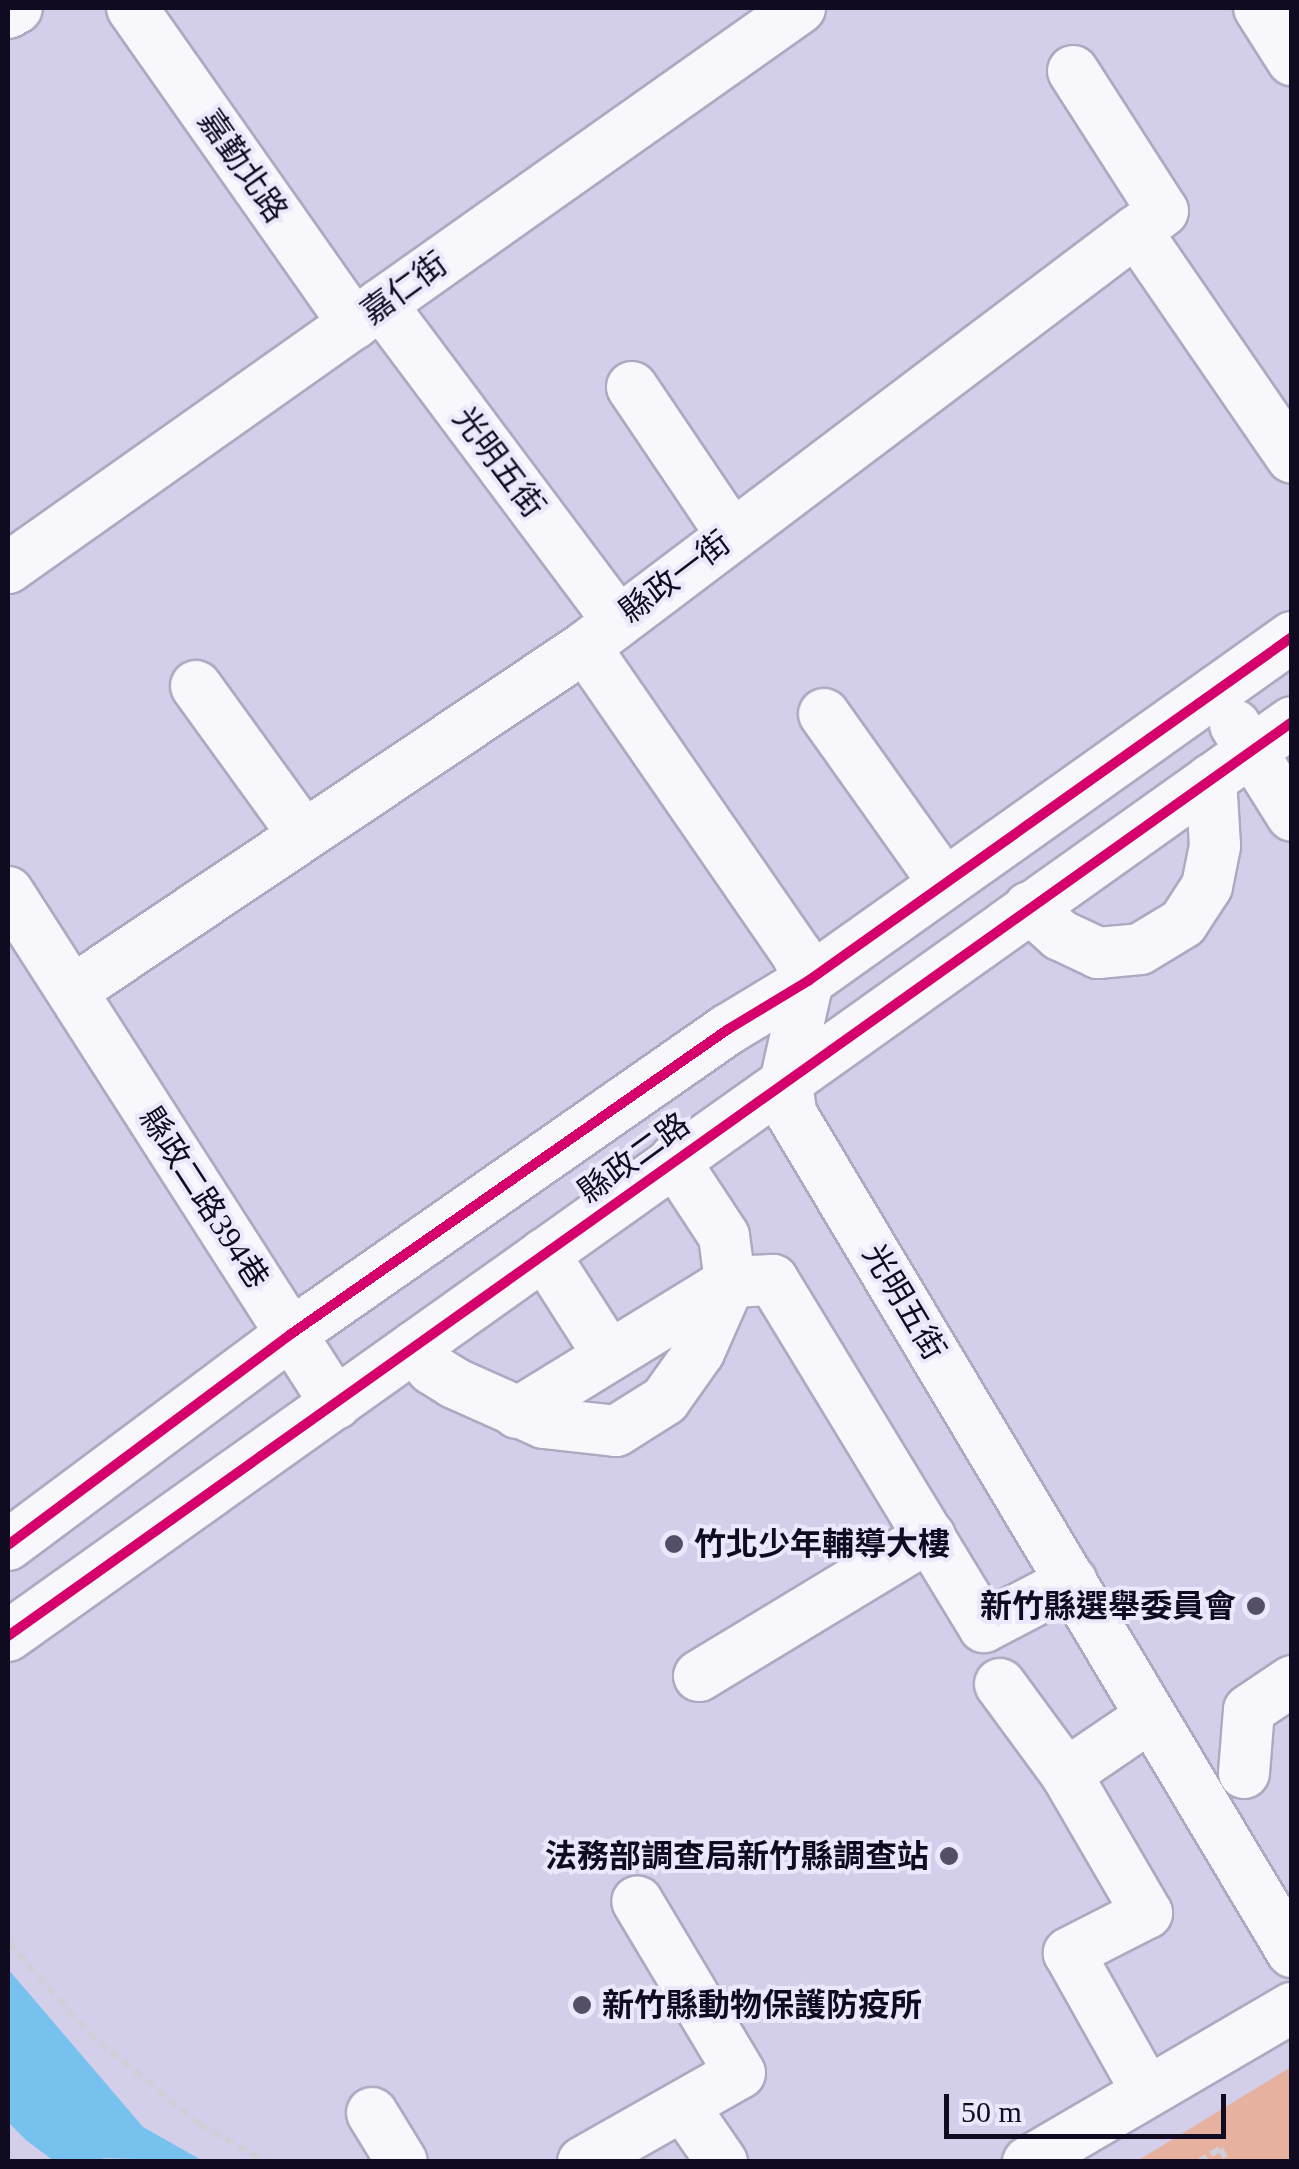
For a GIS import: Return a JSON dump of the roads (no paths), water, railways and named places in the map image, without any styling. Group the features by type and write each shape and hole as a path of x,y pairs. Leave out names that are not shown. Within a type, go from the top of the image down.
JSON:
{"street":[{"path":"8,12 17,8"},
{"name":"嘉勤北路","path":"132,8 367,314"},
{"name":"嘉仁街","path":"8,568 800,8"},
{"path":"1259,8 1292,60"},
{"path":"1073,71 1163,211 1136,231 1292,458"},
{"name":"縣政一街","path":"72,992 601,633 1136,231"},
{"name":"光明五街","path":"367,314 601,633 796,954 808,981 786,1079 792,1115 1292,1952"},
{"path":"632,387 731,534"},
{"name":"縣政二路","path":"8,1545 291,1334 727,1030 808,981 1292,636"},
{"path":"196,686 304,835"},
{"path":"1212,693 1272,736 1292,816"},
{"path":"824,714 944,883"},
{"name":"縣政二路","path":"8,1636 1272,736"},
{"path":"1029,907 1060,935 1098,953 1140,950 1182,924 1207,886 1214,846 1211,779"},
{"path":"8,892 72,992"},
{"name":"縣政二路394巷","path":"72,992 336,1404"},
{"path":"414,1348 432,1369 544,1423 616,1430 665,1400 698,1352 730,1282 724,1236 674,1160"},
{"path":"544,1254 608,1354"},
{"path":"517,1413 730,1282 773,1280 984,1627 1072,1581"},
{"path":"698,1676 930,1536"},
{"path":"1244,1773 1249,1710 1292,1681"},
{"path":"1000,1684 1066,1774 1147,1914 1069,1953 1147,2092"},
{"path":"1066,1774 1150,1717"},
{"path":"584,2162 740,2073 636,1901"},
{"path":"1028,2162 1292,2008"},
{"path":"684,2106 722,2162"},
{"path":"372,2112 402,2162"}],"water":[{"path":"8,1969 143,2127 203,2161 54,2161 26,2140 8,2122"}],"place":[{"name":"竹北少年輔導大樓","path":"674,1544"},
{"name":"新竹縣選舉委員會","path":"1256,1606"},
{"name":"法務部調查局新竹縣調查站","path":"949,1856"},
{"name":"新竹縣動物保護防疫所","path":"582,2005"}]}
